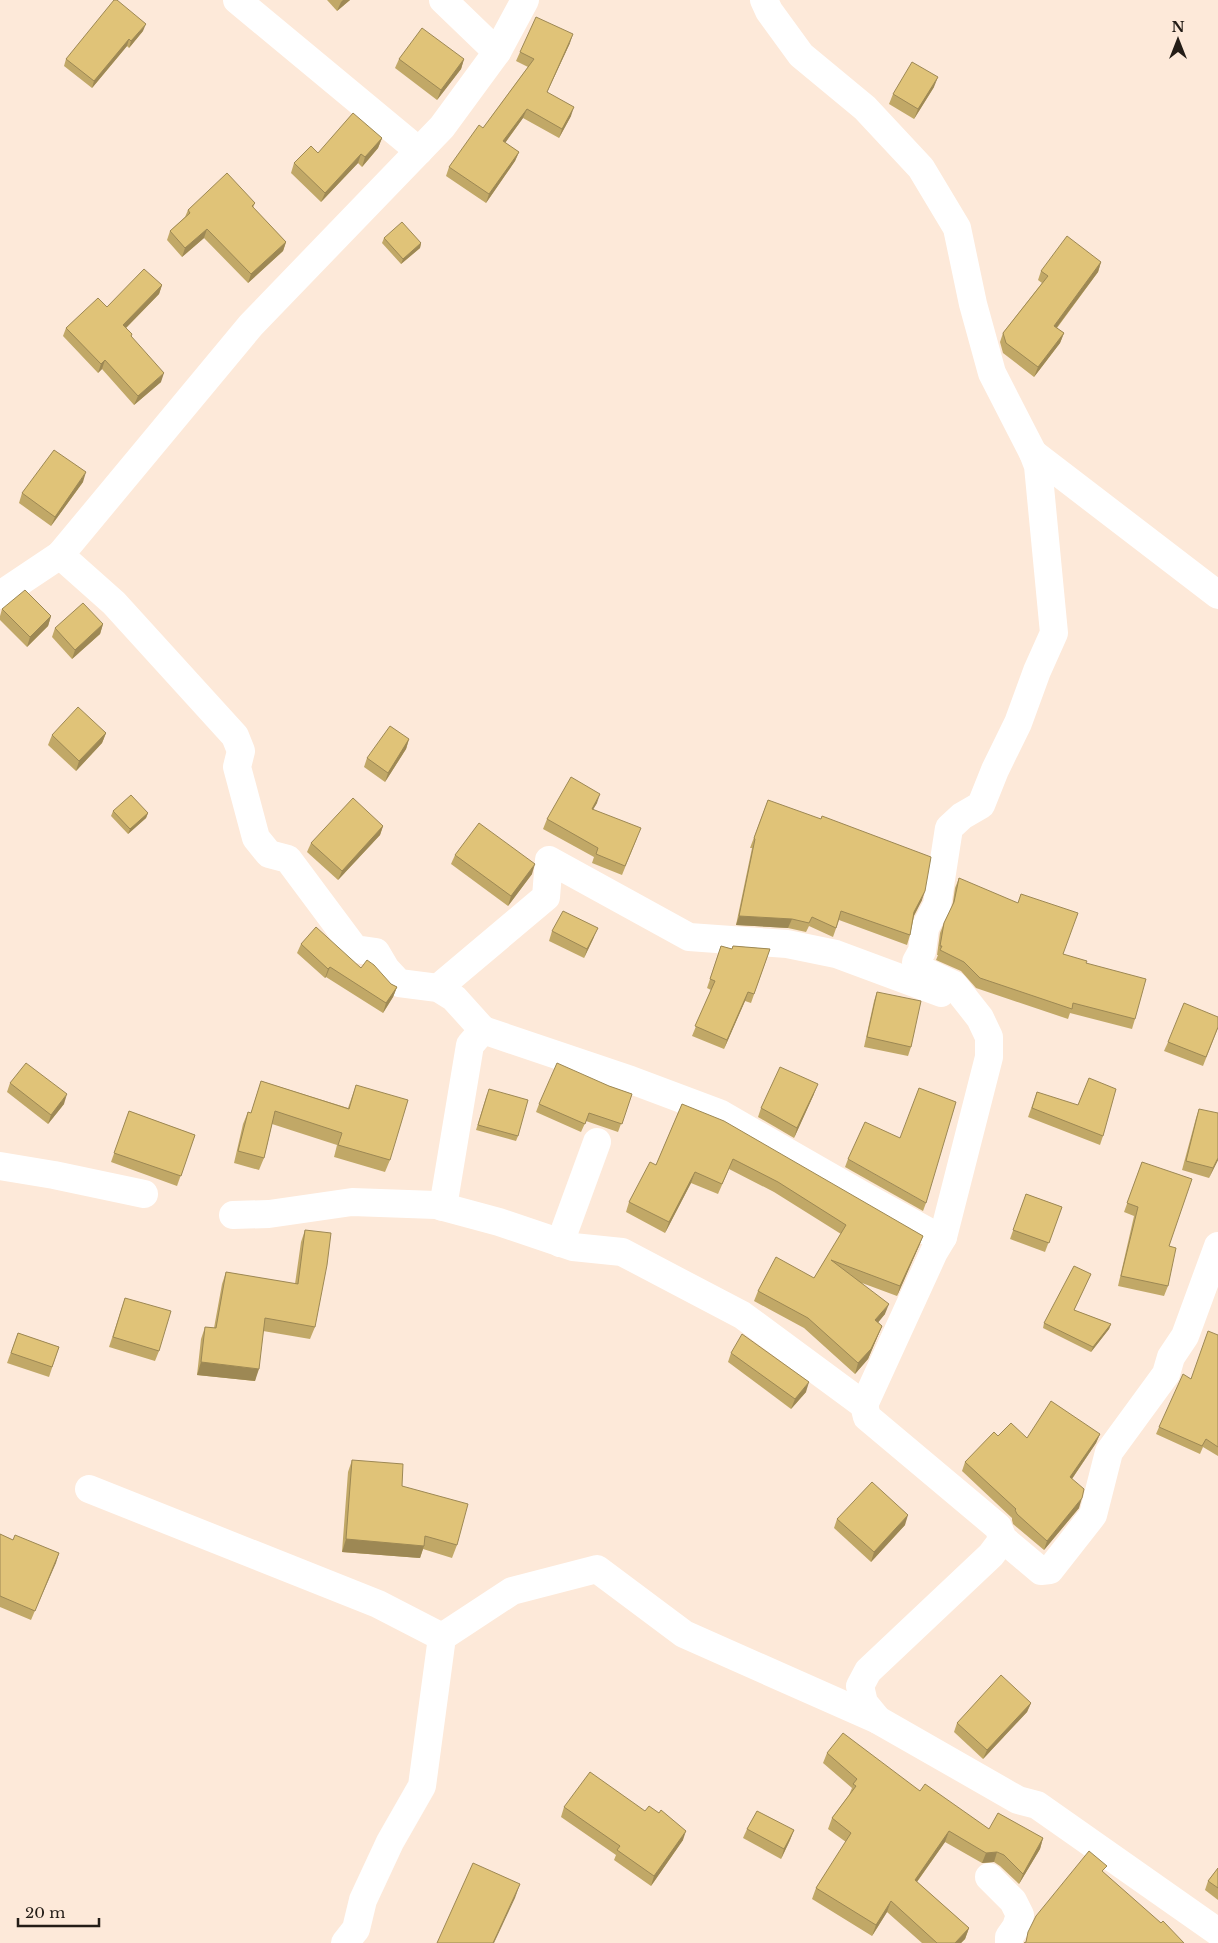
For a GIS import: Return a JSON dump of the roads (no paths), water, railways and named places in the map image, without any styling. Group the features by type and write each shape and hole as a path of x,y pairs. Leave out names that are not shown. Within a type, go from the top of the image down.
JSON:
{"street":[{"path":"237,0 419,151"},
{"path":"443,0 497,52"},
{"path":"0,596 60,555 251,325 442,126 497,52 525,0"},
{"path":"764,0 801,55 865,108 921,168 957,228 973,304 992,374 1038,466 1054,633 1037,671 1018,723 994,770 981,805 962,816 949,828 937,905 925,928 922,951 916,962 924,971 954,985 980,1018 989,1037 989,1057 943,1237 864,1405 867,1417 998,1527 1003,1539 1041,1571 1050,1570 1093,1515 1109,1452 1166,1374 1171,1357 1185,1336 1218,1246"},
{"path":"1033,453 1218,595"},
{"path":"60,555 114,603 235,736 241,751 237,767 256,838 269,854 288,859 355,950 376,952 386,969 399,983 438,988 454,998 483,1030 631,1080 719,1113 867,1198 943,1237"},
{"path":"438,988 546,897 549,860 689,936 787,944 836,954 967,1002"},
{"path":"443,1207 470,1046 483,1030"},
{"path":"560,1243 597,1142"},
{"path":"0,1166 54,1174 144,1194"},
{"path":"233,1215 270,1214 352,1202 436,1205 499,1222 573,1247 622,1252 742,1315 864,1405"},
{"path":"88,1489 378,1604 442,1637"},
{"path":"878,1720 864,1703 860,1686 868,1671 991,1555 1003,1539"},
{"path":"345,1943 356,1929 363,1900 390,1842 422,1786 442,1637 512,1591 597,1569 684,1634 878,1720 1018,1800 1037,1804 1218,1932"},
{"path":"989,1877 1013,1901 1020,1915 1016,1927 1009,1937 1010,1943"}]}
